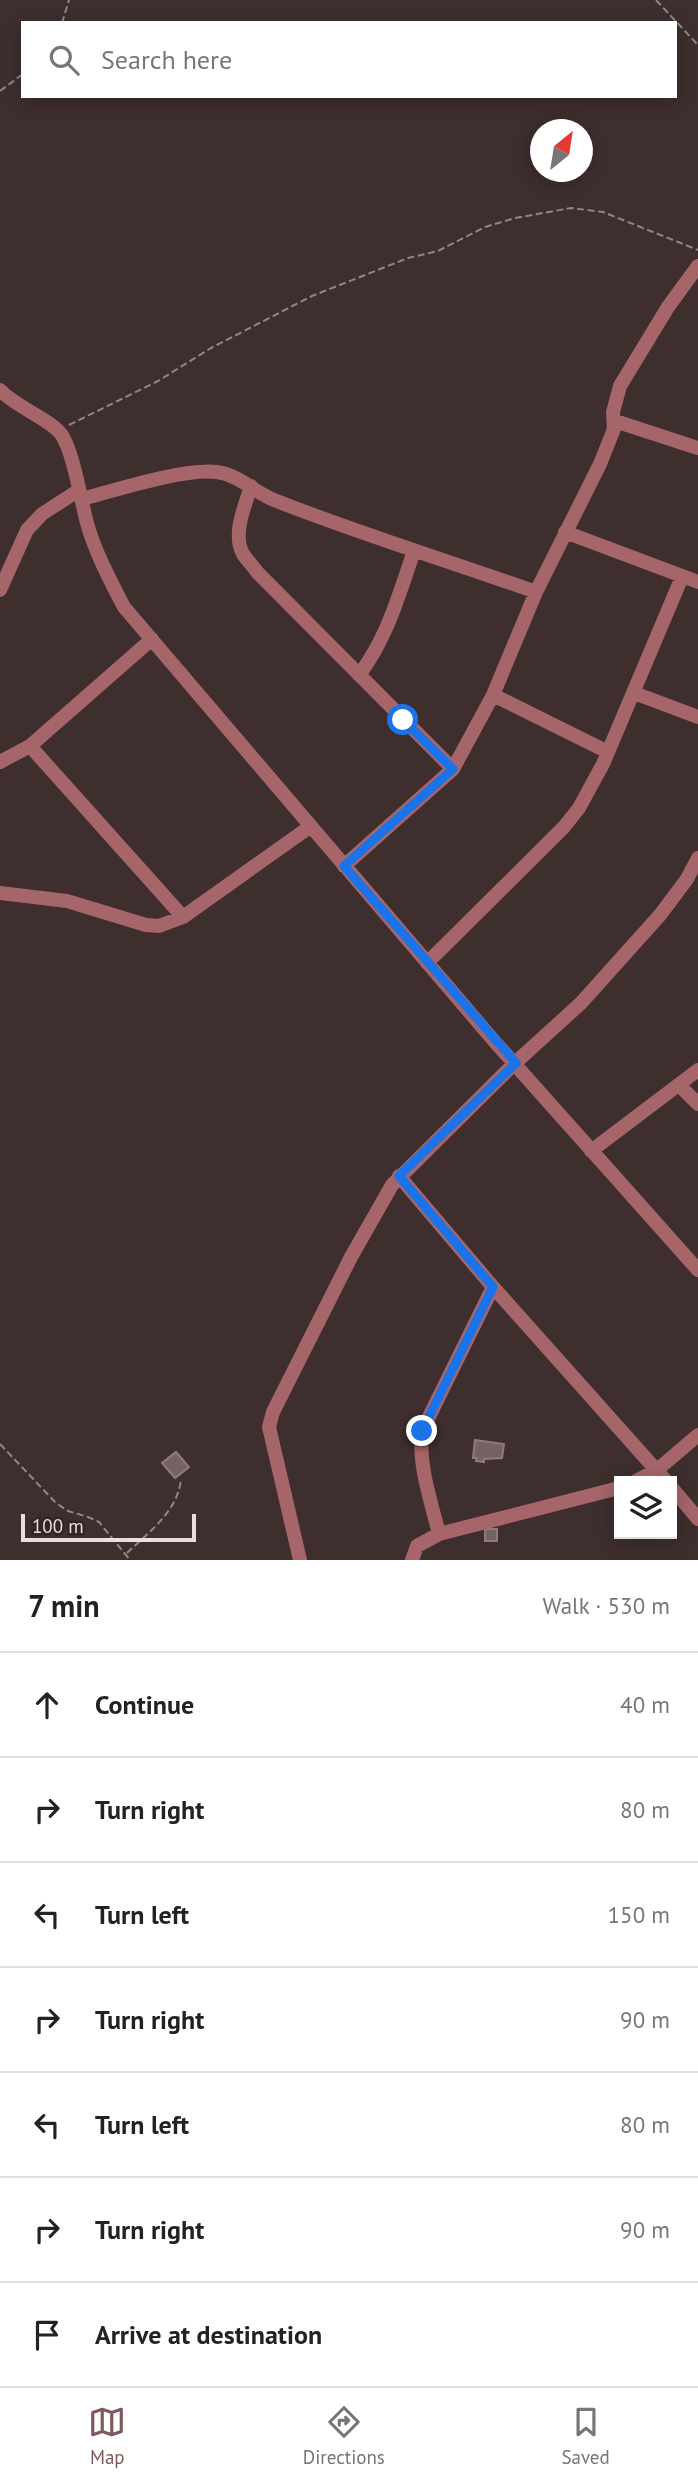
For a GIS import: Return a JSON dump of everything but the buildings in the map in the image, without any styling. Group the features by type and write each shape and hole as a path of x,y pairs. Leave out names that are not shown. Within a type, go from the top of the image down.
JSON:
{"street":[{"path":"344,866 453,769 493,695 536,592 600,464 614,429 613,412 620,386 668,307 698,266"},
{"path":"0,390 13,402 57,430 71,456 88,526 106,573 124,607 427,963 698,1270"},
{"path":"615,421 698,447"},
{"path":"0,590 27,530 42,514 80,494 203,471 236,477 271,498 414,551 536,592"},
{"path":"251,486 240,524 242,552 257,572 453,769"},
{"path":"565,532 698,582"},
{"path":"359,675 377,651 391,621 414,551"},
{"path":"427,963 564,827 579,808 608,752 682,577"},
{"path":"0,761 30,746 152,639"},
{"path":"634,693 698,717"},
{"path":"493,695 608,752"},
{"path":"30,746 183,917"},
{"path":"0,893 67,901 146,925 159,926 183,917 311,826"},
{"path":"300,1560 268,1427 351,1256 399,1176 581,1003 660,915 687,879 698,858"},
{"path":"591,1151 698,1070"},
{"path":"679,1085 698,1104"},
{"path":"399,1176 493,1287 661,1476 698,1435"},
{"path":"439,1534 420,1447 422,1431 493,1287"},
{"path":"412,1560 412,1553 417,1546 439,1534 614,1489"},
{"path":"677,1494 698,1519"}],"path":[{"path":"63,21 69,0"},
{"path":"656,0 676,21"},
{"path":"677,22 698,45"},
{"path":"0,91 21,75"},
{"path":"57,430 158,381 211,348 312,296 408,258 438,251 485,227 515,218 571,208 603,212 698,250"},
{"path":"0,1444 45,1493 68,1511 99,1522 130,1560"},
{"path":"126,1553 153,1529 173,1505 178,1497 181,1479"}],"route":[{"path":"403,720 453,769 344,866 516,1063 399,1176 493,1287 422,1431"}]}
